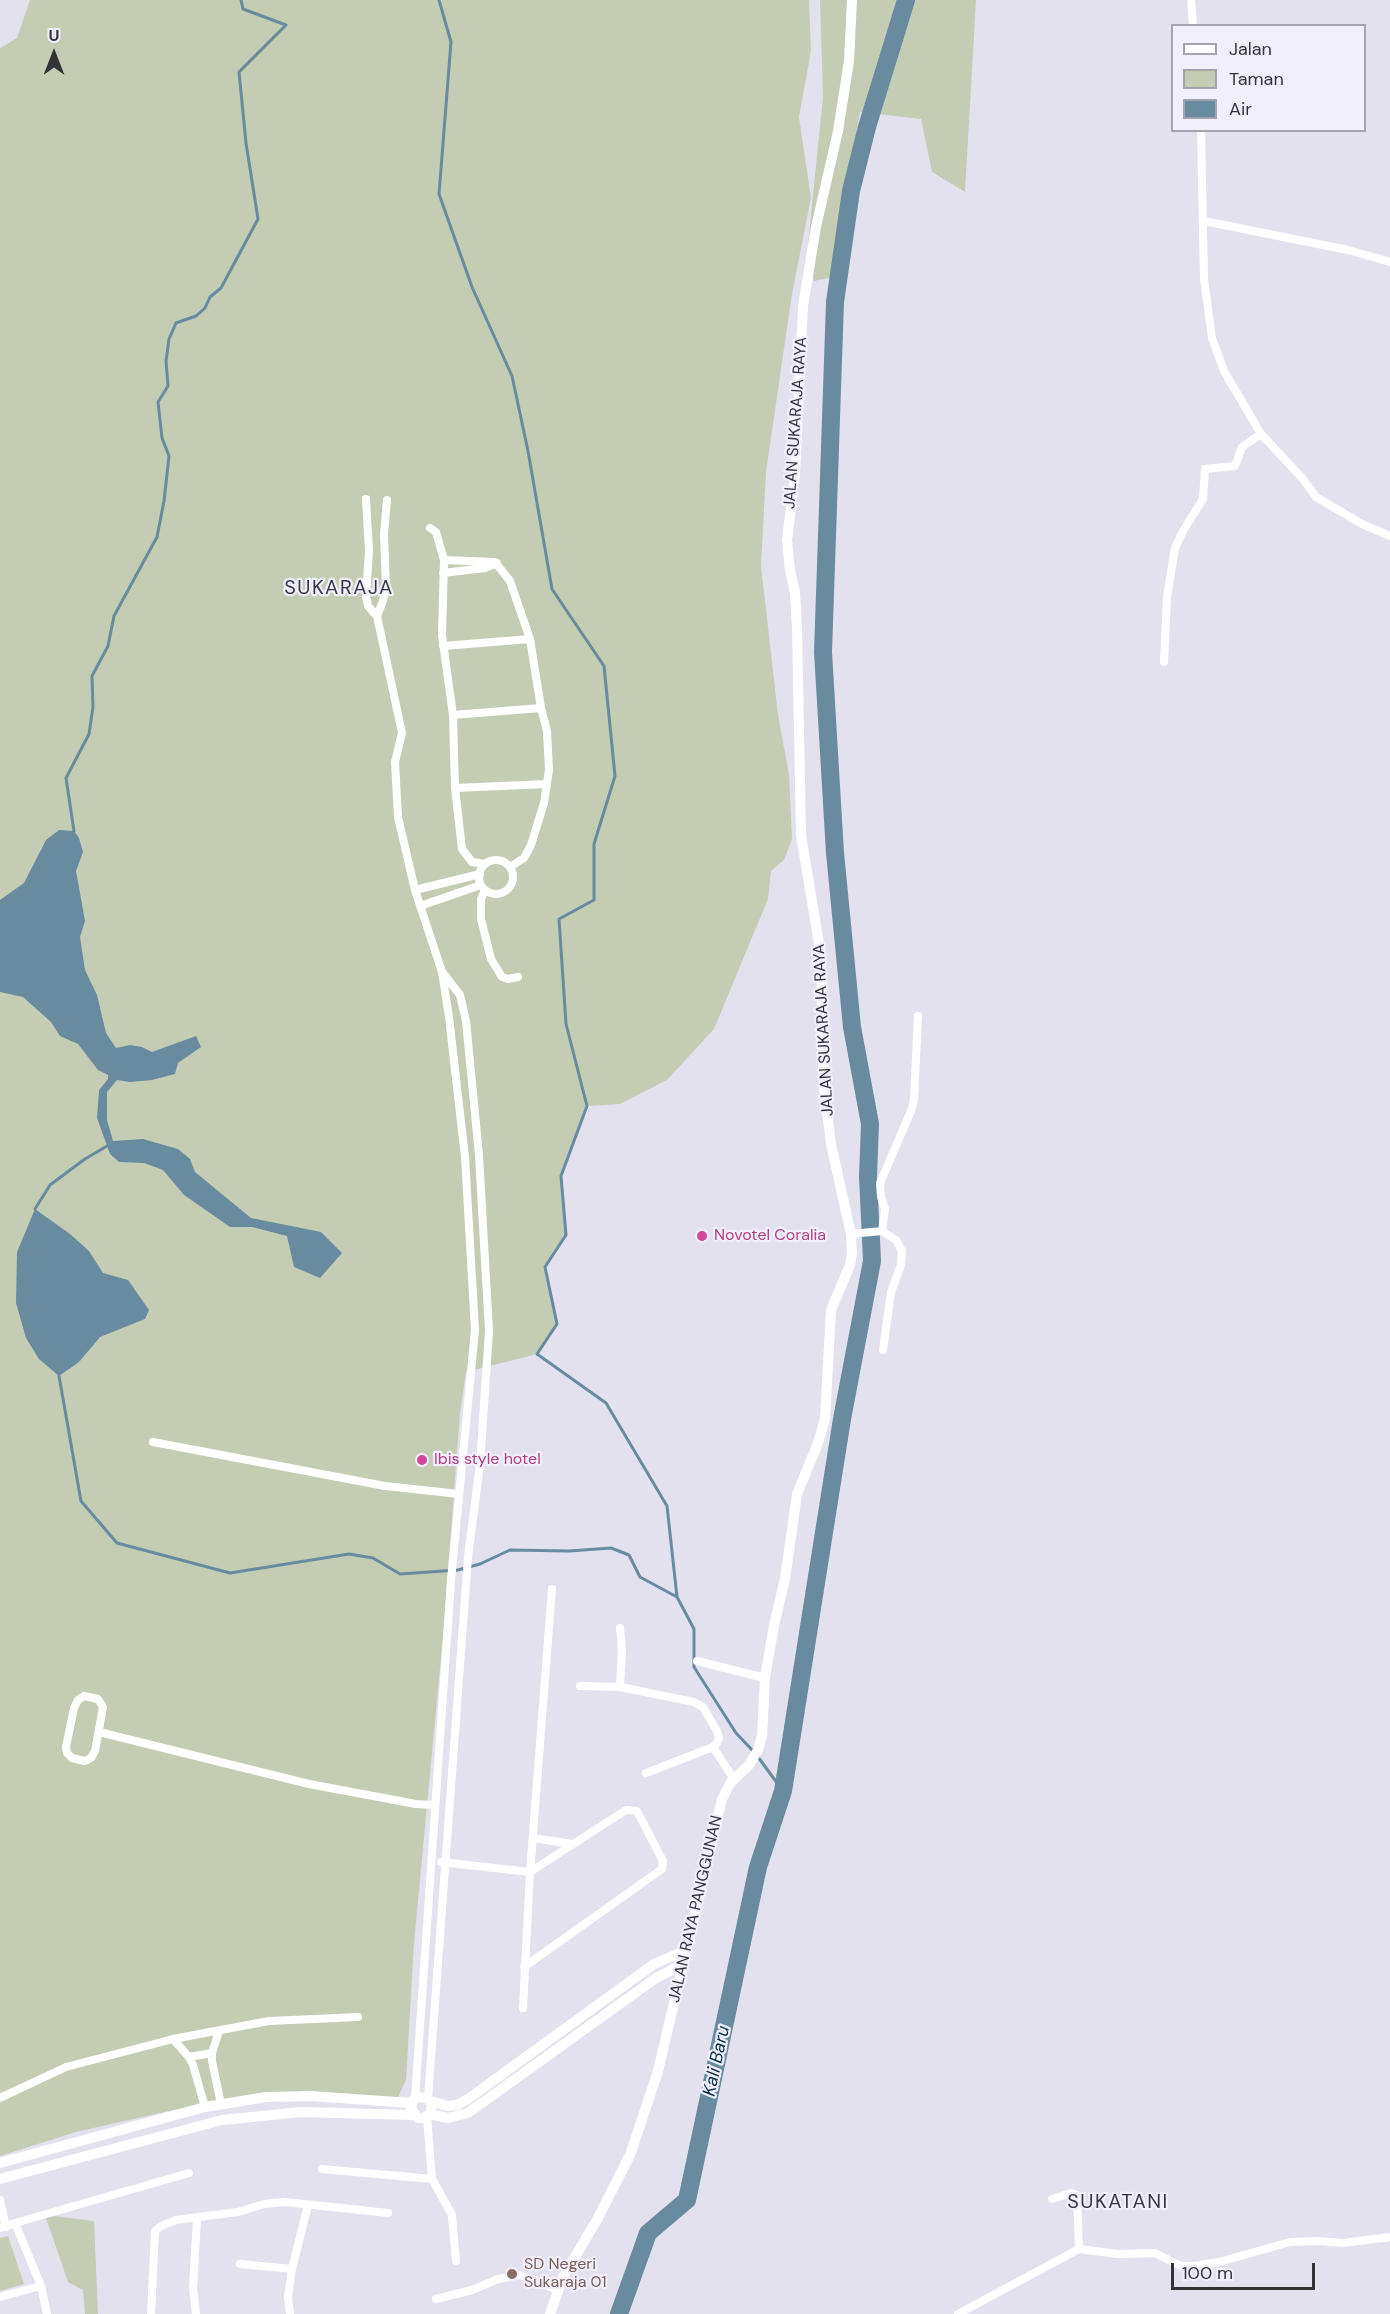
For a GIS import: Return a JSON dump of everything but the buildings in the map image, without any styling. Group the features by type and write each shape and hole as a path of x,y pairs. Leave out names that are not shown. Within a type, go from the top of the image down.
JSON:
{"street":[{"name":"JALAN SUKARAJA RAYA","path":"797,1494 818,1443 825,1419 831,1310 850,1265 856,1233 826,1110 822,1061 824,1029 821,956 801,836 797,628 795,593 787,540 796,454 803,306 813,243 838,130 849,61 852,0"},
{"path":"1191,0 1193,24"},
{"path":"1201,132 1204,279 1212,338 1232,388 1261,434 1303,479 1316,497 1347,516 1390,536"},
{"path":"1204,221 1348,250 1390,262"},
{"path":"1164,662 1167,597 1174,555 1183,531 1203,499 1205,469 1235,466 1242,447 1261,434"},
{"path":"366,499 369,550 366,596 368,606 376,616 402,733 395,762 395,793 405,854 442,972 458,1083 465,1157 475,1330 451,1580 432,1860 411,2109 414,2115"},
{"path":"376,616 386,588 384,534 387,500"},
{"path":"420,906 483,887 498,894 505,892 513,880 510,867 498,860 485,864 472,862 462,849 455,788 453,715 443,646 441,601 444,560 436,532 430,528"},
{"path":"444,560 484,560 497,564 510,581 530,639 549,752 547,784 544,803 531,845 524,858 510,867"},
{"path":"443,573 485,568 497,564"},
{"path":"443,646 530,639"},
{"path":"453,715 541,708"},
{"path":"455,788 547,784"},
{"path":"485,864 480,874 483,887 481,919 491,959 496,971 502,977 508,979 518,977"},
{"path":"415,890 480,874"},
{"path":"442,972 460,995 466,1021 479,1155 489,1331 466,1581 430,2100 433,2108 429,2115 432,2179 452,2215 456,2261"},
{"path":"880,1231 885,1209 880,1197 880,1183 914,1100 918,1016"},
{"path":"856,1233 880,1231 896,1240 903,1256 891,1292 883,1350"},
{"path":"475,1330 489,1331"},
{"path":"153,1442 385,1486 459,1494"},
{"path":"465,1447 480,1447"},
{"name":"JALAN RAYA PANGGUNAN","path":"550,2314 557,2290 630,2155 658,2071 719,1810 726,1789 749,1765 758,1750 762,1736 765,1678 785,1579 797,1494"},
{"path":"523,2008 530,1872 552,1589"},
{"path":"620,1628 622,1649 620,1687"},
{"path":"698,1661 765,1678"},
{"path":"580,1686 620,1687 694,1702 703,1707 719,1738 713,1748 646,1773"},
{"path":"94,1697 102,1704 99,1732 95,1751 90,1760 77,1760 67,1753 67,1738 74,1707 80,1698 94,1697"},
{"path":"99,1732 309,1784 434,1805"},
{"path":"713,1748 734,1779"},
{"path":"432,1860 530,1872 626,1810 637,1811 664,1865 656,1875 524,1967"},
{"path":"533,1838 572,1844"},
{"path":"0,2163 205,2107 266,2097 311,2096 413,2101 422,2096 447,2106 468,2099 654,1964 687,1950"},
{"path":"0,2179 222,2120 301,2112 414,2115 418,2118 429,2115 448,2118 468,2112 656,1978 683,1964"},
{"path":"0,2098 66,2067 173,2039 269,2021 358,2017"},
{"path":"219,2031 212,2053 221,2104"},
{"path":"173,2039 189,2057 205,2107"},
{"path":"543,2044 551,2053"},
{"path":"189,2057 212,2053"},
{"path":"322,2169 432,2179"},
{"path":"0,2200 3,2227 189,2173"},
{"path":"1052,2199 1071,2193 1077,2195 1079,2249"},
{"path":"151,2314 155,2231 161,2226 176,2220 197,2219 238,2212 264,2204 285,2202 388,2213"},
{"path":"290,2314 288,2297 292,2269 308,2205"},
{"path":"196,2314 193,2288 197,2219"},
{"path":"15,2223 41,2286 47,2314"},
{"path":"958,2314 1079,2249 1118,2254 1155,2253 1181,2265 1195,2266 1219,2262 1290,2242 1360,2242 1390,2237"},
{"path":"240,2264 292,2269"},
{"path":"436,2299 472,2290 498,2279 519,2275 557,2290"},
{"path":"0,2297 41,2286"}],"green space":[{"path":"30,0 809,0 811,51 799,117 811,198 792,294 766,472 761,566 778,715 789,774 792,839 784,860 771,871 768,899 714,1029 667,1080 620,1104 587,1106 561,1176 566,1235 545,1267 557,1324 537,1354 466,1372 460,1413 443,1637 414,1943 406,2080 398,2097 251,2099 173,2110 76,2132 0,2156 0,48 17,38"},
{"path":"820,0 976,0 965,192 932,172 921,119 860,112 833,277 814,281 808,244 823,97"},
{"path":"45,2215 94,2221 98,2314 85,2314 83,2290 68,2282"},
{"path":"8,2236 24,2284 0,2291 0,2238"}],"water":[{"path":"59,830 74,831 79,838 83,852 76,871 85,921 80,937 85,970 97,995 106,1033 116,1048 130,1045 152,1052 196,1036 201,1047 178,1063 175,1074 152,1080 130,1082 117,1080 107,1092 107,1120 113,1141 143,1139 178,1149 190,1159 195,1172 251,1218 321,1232 342,1253 320,1278 294,1267 287,1236 252,1227 230,1227 184,1195 163,1170 144,1163 119,1162 110,1154 97,1118 99,1090 108,1079 108,1075 98,1070 78,1044 60,1036 51,1022 23,997 0,992 0,900 24,883 46,840"},
{"path":"35,1209 89,1251 103,1273 128,1280 149,1310 145,1319 100,1337 79,1362 59,1376 39,1359 26,1338 16,1303 17,1252"}],"waterway":[{"path":"74,831 66,778 89,734 93,707 92,676 108,646 114,616 157,537 164,501 169,456 162,438 158,402 168,386 166,361 169,339 176,323 196,316 205,308 210,297 221,288 258,219 246,143 239,72 286,25 243,9 241,0"},
{"path":"439,0 451,42 439,194 472,287 512,376 528,451 552,589 604,666 615,776 594,844 594,900 559,919 566,1024 587,1106 561,1176 566,1235 545,1267 557,1324 537,1354 606,1403 667,1506 677,1597"},
{"name":"Kali Baru","path":"619,2314 648,2233 687,2200 758,1867 783,1791 842,1419 872,1261 868,1176 870,1124 852,1027 835,853 823,652 835,302 851,191 867,127 906,0"},
{"path":"35,1209 50,1185 107,1146"},
{"path":"59,1376 81,1501 117,1543 230,1573 349,1554 373,1558 400,1574 458,1570 480,1564 510,1550 569,1551 611,1548 629,1555 640,1577 677,1597 694,1629 694,1667 736,1733 754,1752"},
{"path":"758,1757 783,1791"}],"place":[{"name":"Novotel Coralia","path":"702,1236"},
{"name":"Ibis style hotel","path":"422,1460"},
{"name":"SD Negeri Sukaraja 01","path":"512,2274"}],"district":[{"name":"SUKARAJA","path":"339,589"},
{"name":"SUKATANI","path":"1118,2203"}]}
